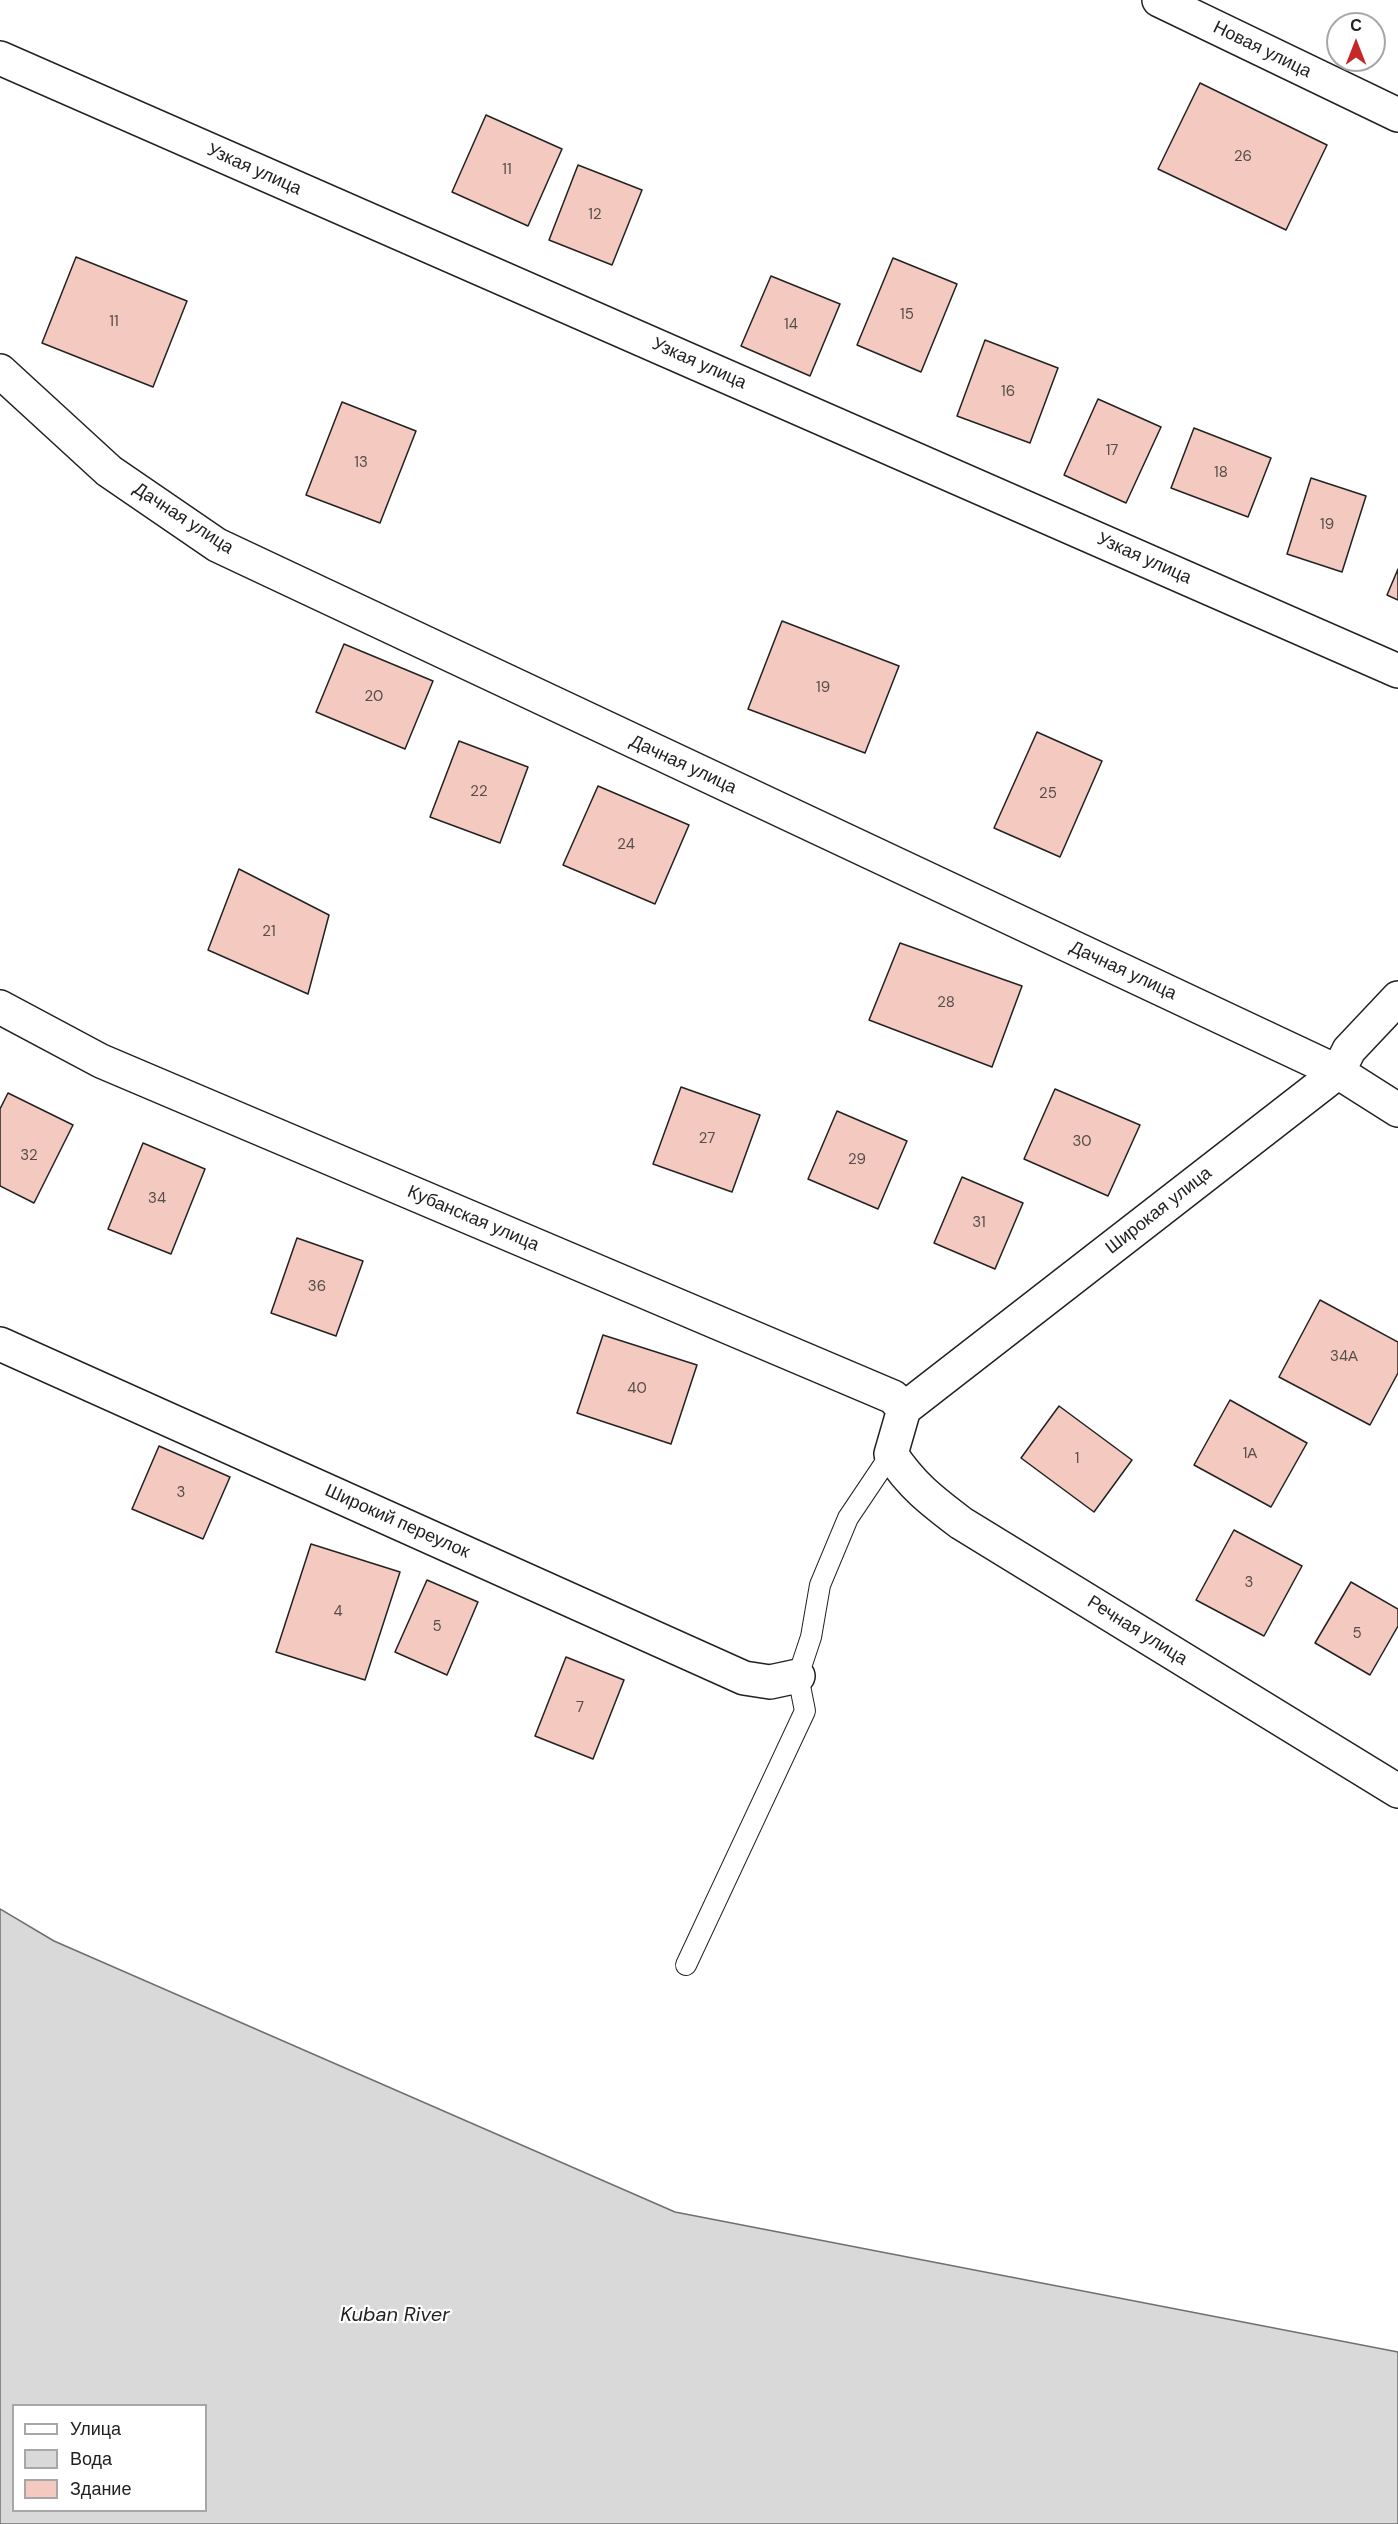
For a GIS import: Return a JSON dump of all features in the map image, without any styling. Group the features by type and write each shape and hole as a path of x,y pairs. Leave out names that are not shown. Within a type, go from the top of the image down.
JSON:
{"street":[{"name":"Новая улица","path":"1159,0 1398,115"},
{"name":"Узкая улица","path":"0,58 1398,671"},
{"name":"Дачная улица","path":"0,371 109,471 217,545 1338,1072 1398,1110"},
{"name":"Широкая улица","path":"904,1409 1338,1072 1348,1050 1398,998"},
{"name":"Кубанская улица","path":"0,1007 101,1061 878,1390 893,1398 904,1409"},
{"name":"Широкий переулок","path":"0,1344 744,1678 770,1682 798,1676"},
{"path":"891,1454 904,1409"},
{"name":"Речная улица","path":"891,1454 904,1474 921,1492 961,1523 1398,1791"}],"lane":[{"path":"686,1965 805,1711 798,1676 811,1637 820,1585 848,1518 891,1454"}],"water":[{"name":"Kuban River","path":"0,1909 54,1941 675,2212 1398,2352 1398,2524 0,2524"}],"building":[{"path":"1200,83 1327,145 1286,230 1158,169"},
{"path":"486,115 562,149 528,226 452,192"},
{"path":"578,165 642,190 612,265 549,240"},
{"path":"76,257 187,301 153,387 42,343"},
{"path":"893,258 957,284 921,372 857,345"},
{"path":"771,276 840,304 810,376 741,346"},
{"path":"985,340 1058,368 1030,443 957,416"},
{"path":"1098,399 1161,427 1126,503 1064,475"},
{"path":"342,402 416,431 380,523 306,495"},
{"path":"1194,428 1271,458 1248,517 1171,488"},
{"path":"1311,478 1366,496 1342,572 1287,554"},
{"path":"1398,569 1398,600 1387,595"},
{"path":"782,621 899,666 865,753 748,709"},
{"path":"344,644 433,681 405,749 316,712"},
{"path":"1037,732 1102,761 1060,857 994,828"},
{"path":"459,741 528,767 500,843 430,817"},
{"path":"598,786 689,825 655,904 563,865"},
{"path":"239,869 329,915 308,994 208,950"},
{"path":"900,943 1022,986 992,1067 869,1020"},
{"path":"681,1087 760,1115 732,1192 653,1164"},
{"path":"1055,1089 1140,1125 1108,1196 1024,1159"},
{"path":"8,1093 73,1125 34,1203 0,1186 0,1109"},
{"path":"837,1111 907,1141 878,1209 808,1179"},
{"path":"143,1143 205,1169 171,1254 108,1229"},
{"path":"962,1177 1023,1203 995,1269 934,1243"},
{"path":"297,1238 363,1261 336,1336 271,1313"},
{"path":"1320,1300 1398,1342 1398,1373 1370,1425 1279,1377"},
{"path":"603,1335 697,1365 671,1444 577,1413"},
{"path":"1230,1400 1307,1443 1271,1507 1194,1465"},
{"path":"1059,1406 1132,1460 1094,1512 1021,1458"},
{"path":"159,1446 230,1477 203,1539 132,1509"},
{"path":"1234,1530 1302,1566 1264,1636 1196,1600"},
{"path":"311,1544 400,1572 365,1680 276,1652"},
{"path":"427,1580 478,1602 447,1675 395,1652"},
{"path":"1351,1582 1398,1609 1398,1626 1370,1675 1315,1643"},
{"path":"566,1657 624,1680 593,1759 535,1736"}]}
